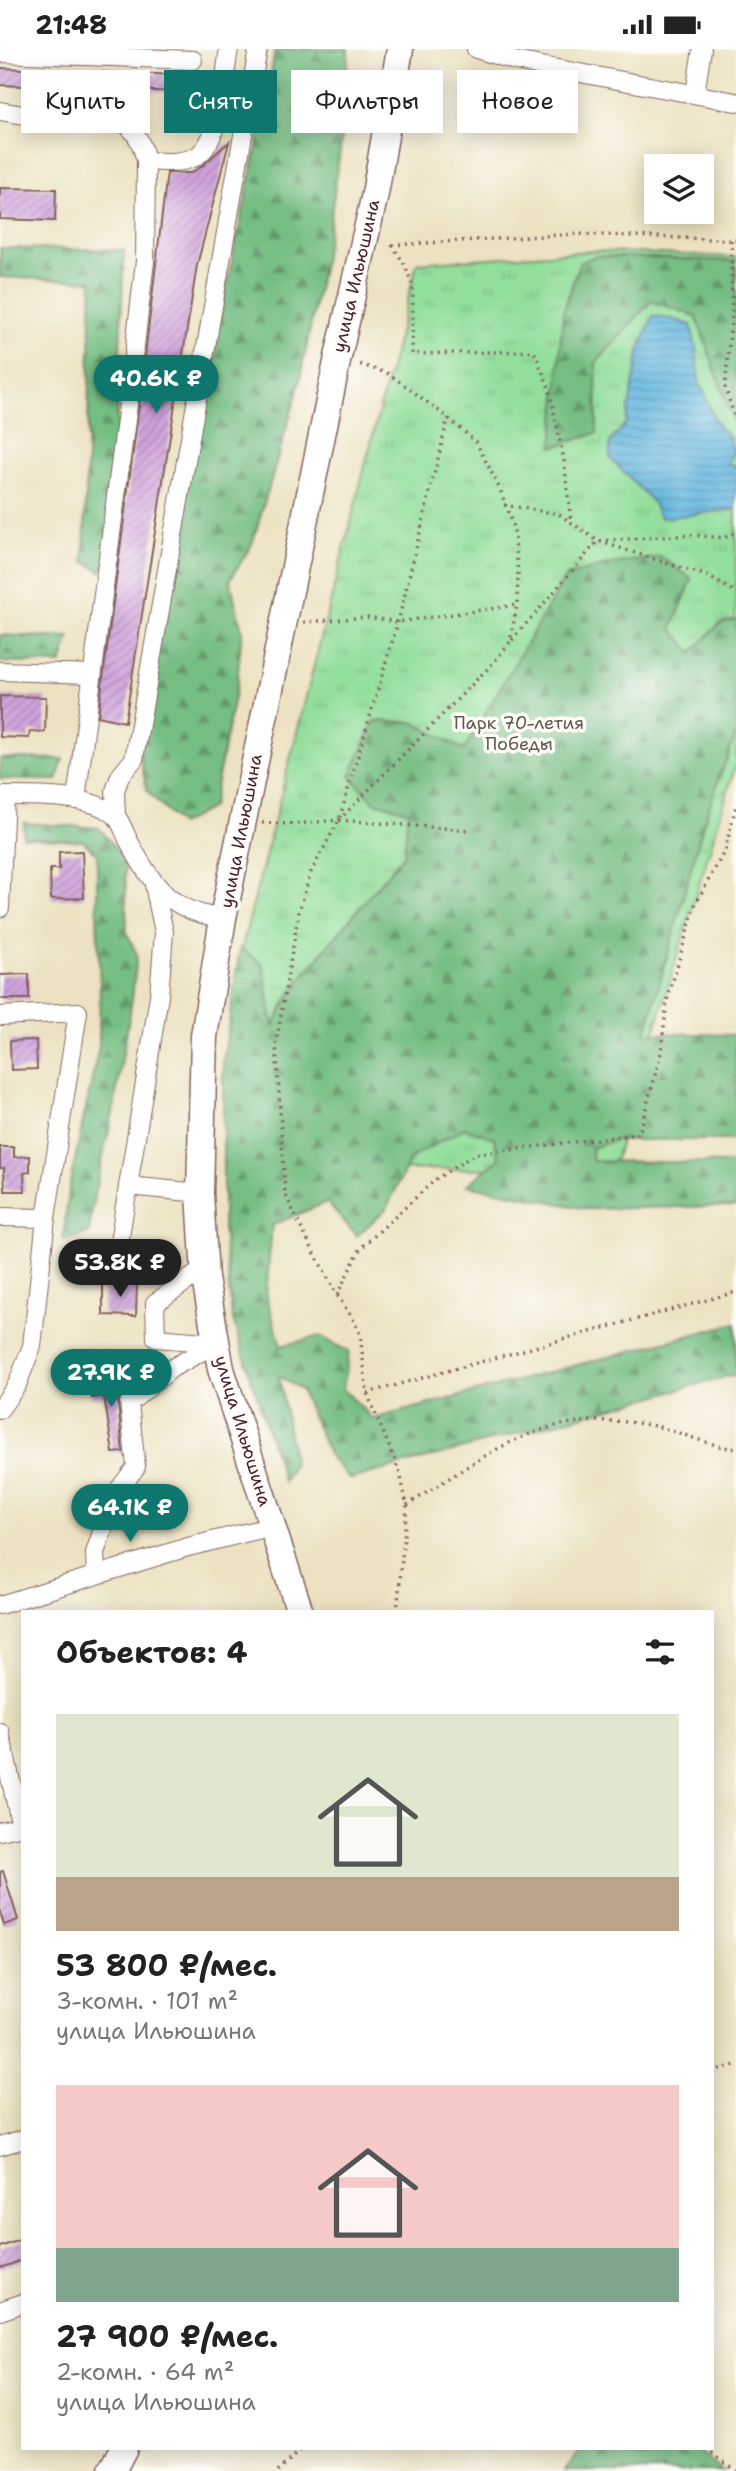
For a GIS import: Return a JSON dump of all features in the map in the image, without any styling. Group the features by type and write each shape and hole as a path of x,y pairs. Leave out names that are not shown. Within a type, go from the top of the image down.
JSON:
{"highway":[{"name":"улица Ильюшина","path":"299,1610 221,1369 204,1269 200,1193 204,1036 242,822 338,357 375,194 400,49"},
{"path":"112,2471 123,2450"}],"street":[{"path":"146,161 183,161 197,156 207,147 214,133 229,49"},
{"path":"116,1261 159,996 164,932 154,885 116,816 115,791 120,776 134,759 258,49"},
{"path":"476,49 515,61 736,102"},
{"path":"695,94 702,49"},
{"path":"0,53 193,60"},
{"path":"0,111 34,117 124,122 135,131 146,161 145,261 76,800"},
{"path":"0,671 92,674"},
{"path":"0,908 2,796 76,800 97,805 116,816"},
{"path":"154,885 170,900 206,916 223,918"},
{"path":"0,1016 78,1012 46,1218 32,1346 17,1385 0,1409"},
{"path":"128,1186 200,1193"},
{"path":"0,1217 46,1218"},
{"path":"204,1269 155,1303 156,1338 217,1343"},
{"path":"96,1575 95,1552 114,1496 136,1467 129,1403 172,1368 217,1343"},
{"path":"0,1605 188,1547 272,1526"},
{"path":"0,1732 21,1822"},
{"path":"0,1831 21,1826"},
{"path":"0,2146 21,2140"},
{"path":"0,2311 21,2304"}],"path":[{"path":"571,522 564,460 549,388 534,352 412,354 413,287 405,265 392,245 577,234 734,240 732,313 725,387 736,421"},
{"path":"338,357 389,374 477,442 500,489 514,530 518,573 517,605 510,642"},
{"path":"397,1610 407,1505 400,1473 367,1394 360,1334 298,1222 285,1193 276,1044 299,911 311,872 339,820 398,622 448,418"},
{"path":"504,505 559,514 598,541 707,576 736,592"},
{"path":"339,820 495,661 598,541 692,535 724,538 736,533"},
{"path":"282,624 367,617 398,622 517,605"},
{"path":"337,1295 360,1249 436,1179 475,1154 639,1134 661,1053 667,1001 695,905 725,850 736,806"},
{"path":"242,822 295,824 339,820 468,830"},
{"path":"367,1394 736,1292"},
{"path":"407,1505 491,1451 515,1439 569,1422 644,1424 736,1448"},
{"path":"714,2070 736,2065"},
{"path":"278,2471 300,2450"},
{"path":"710,2450 736,2471"}],"green space":[{"path":"275,49 348,49 347,70 291,70 291,133 342,133 328,238 298,389 252,544 230,580 242,630 237,682 212,807 180,825 147,791 139,752 185,474 260,133 277,133 277,70 271,70"},
{"path":"0,248 124,250 111,577 84,561 92,281 0,277"},
{"name":"Парк 70-летия Победы","path":"593,251 736,257 736,764 613,1167 231,1172 236,971 417,263"},
{"path":"596,256 736,261 736,429 696,316 651,301 596,363 597,433 553,447 563,312 580,262"},
{"path":"661,557 692,579 672,628 692,653 720,623 736,619 736,733 704,821 646,1033 736,1035 736,1140 616,1140 591,1148 593,1161 736,1163 736,1206 587,1209 467,1185 499,1159 494,1138 465,1128 411,1158 386,1209 357,1236 327,1202 272,1225 266,1295 281,1346 320,1336 349,1352 343,1389 373,1419 736,1323 736,1374 350,1479 330,1457 301,1390 279,1376 294,1464 284,1482 232,1317 223,1228 223,1063 240,948 263,964 273,1026 294,987 404,854 408,811 374,802 350,776 375,721 413,722 464,750 566,576 611,564"},
{"path":"0,635 70,638 61,664 0,662"},
{"path":"0,758 63,759 57,780 0,779"},
{"path":"24,823 99,828 125,860 127,933 137,955 114,1108 94,1195 89,1233 63,1241 69,1188 99,1046 97,854 83,841 23,837"},
{"path":"580,2450 696,2450 722,2471 564,2471"}],"water":[{"path":"653,316 691,325 699,382 716,423 729,437 734,451 728,463 736,467 736,509 661,518 651,500 610,458 610,442 626,423 640,348"}],"building":[{"path":"0,68 51,70 21,70 21,86 0,85"},
{"path":"150,74 164,74 164,91 150,91"},
{"path":"229,142 197,265 125,722 98,716 167,173 191,173"},
{"path":"0,188 56,189 55,221 0,219"},
{"path":"0,696 46,697 45,732 30,731 29,738 0,737"},
{"path":"82,851 84,898 51,899 50,869 59,869 59,852"},
{"path":"29,974 29,999 0,999 0,975"},
{"path":"36,1040 37,1069 11,1070 10,1041"},
{"path":"0,1147 14,1147 14,1157 30,1156 30,1172 24,1173 25,1191 5,1191 4,1168 0,1168"},
{"path":"103,1282 137,1282 136,1316 103,1315"},
{"path":"119,1379 121,1395 118,1404 123,1452 113,1453 104,1396 92,1398 89,1383"},
{"path":"3,1871 18,1920 4,1925 0,1912 0,1872"},
{"path":"21,2240 21,2261 0,2268 0,2247"}]}
